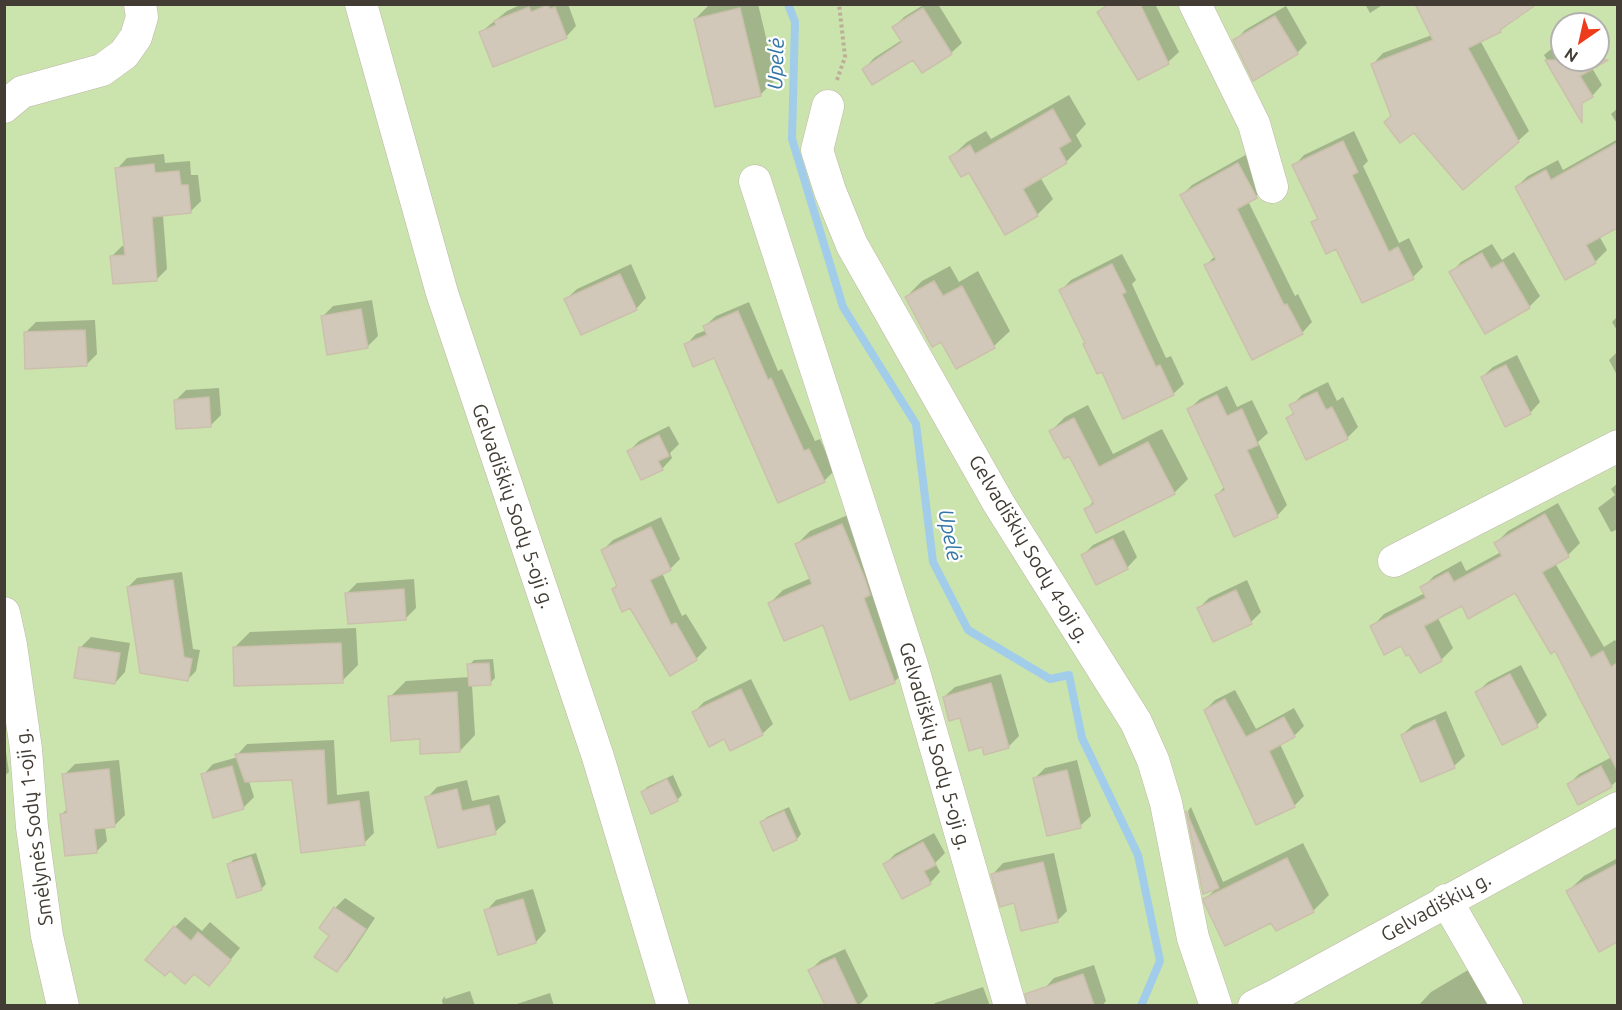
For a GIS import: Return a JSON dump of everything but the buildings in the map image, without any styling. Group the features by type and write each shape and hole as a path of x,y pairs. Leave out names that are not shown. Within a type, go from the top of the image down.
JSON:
{"street":[{"path":"4,107 22,92 102,70 124,54 136,37 142,17 140,4"},
{"name":"Gelvadiškių Sodų 5-oji g.","path":"361,4 442,293 598,757 673,1005"},
{"path":"1196,4 1254,124 1272,187"},
{"name":"Gelvadiškių Sodų 4-oji g.","path":"828,106 818,150 830,191 852,244 999,504 1136,722 1153,760 1166,803 1193,938 1216,1005"},
{"name":"Gelvadiškių Sodų 5-oji g.","path":"755,181 912,665 1010,1005"},
{"path":"1394,561 1617,446"},
{"name":"Smėlynės Sodų 1-oji g.","path":"4,613 11,645 24,738 32,827 47,936 63,1005"},
{"name":"Gelvadiškių g.","path":"1254,1005 1288,989 1446,900 1617,808"},
{"path":"1446,900 1506,1005"}],"path":[{"path":"828,106 845,57 839,4"}],"green space":[{"path":"5,5 1617,5 1617,1005 5,1006"}],"waterway":[{"name":"Upelė","path":"788,4 795,22 792,139 843,307 916,424 933,562 968,630 1050,679 1069,675 1082,738 1138,855 1160,961 1141,1006"}]}
